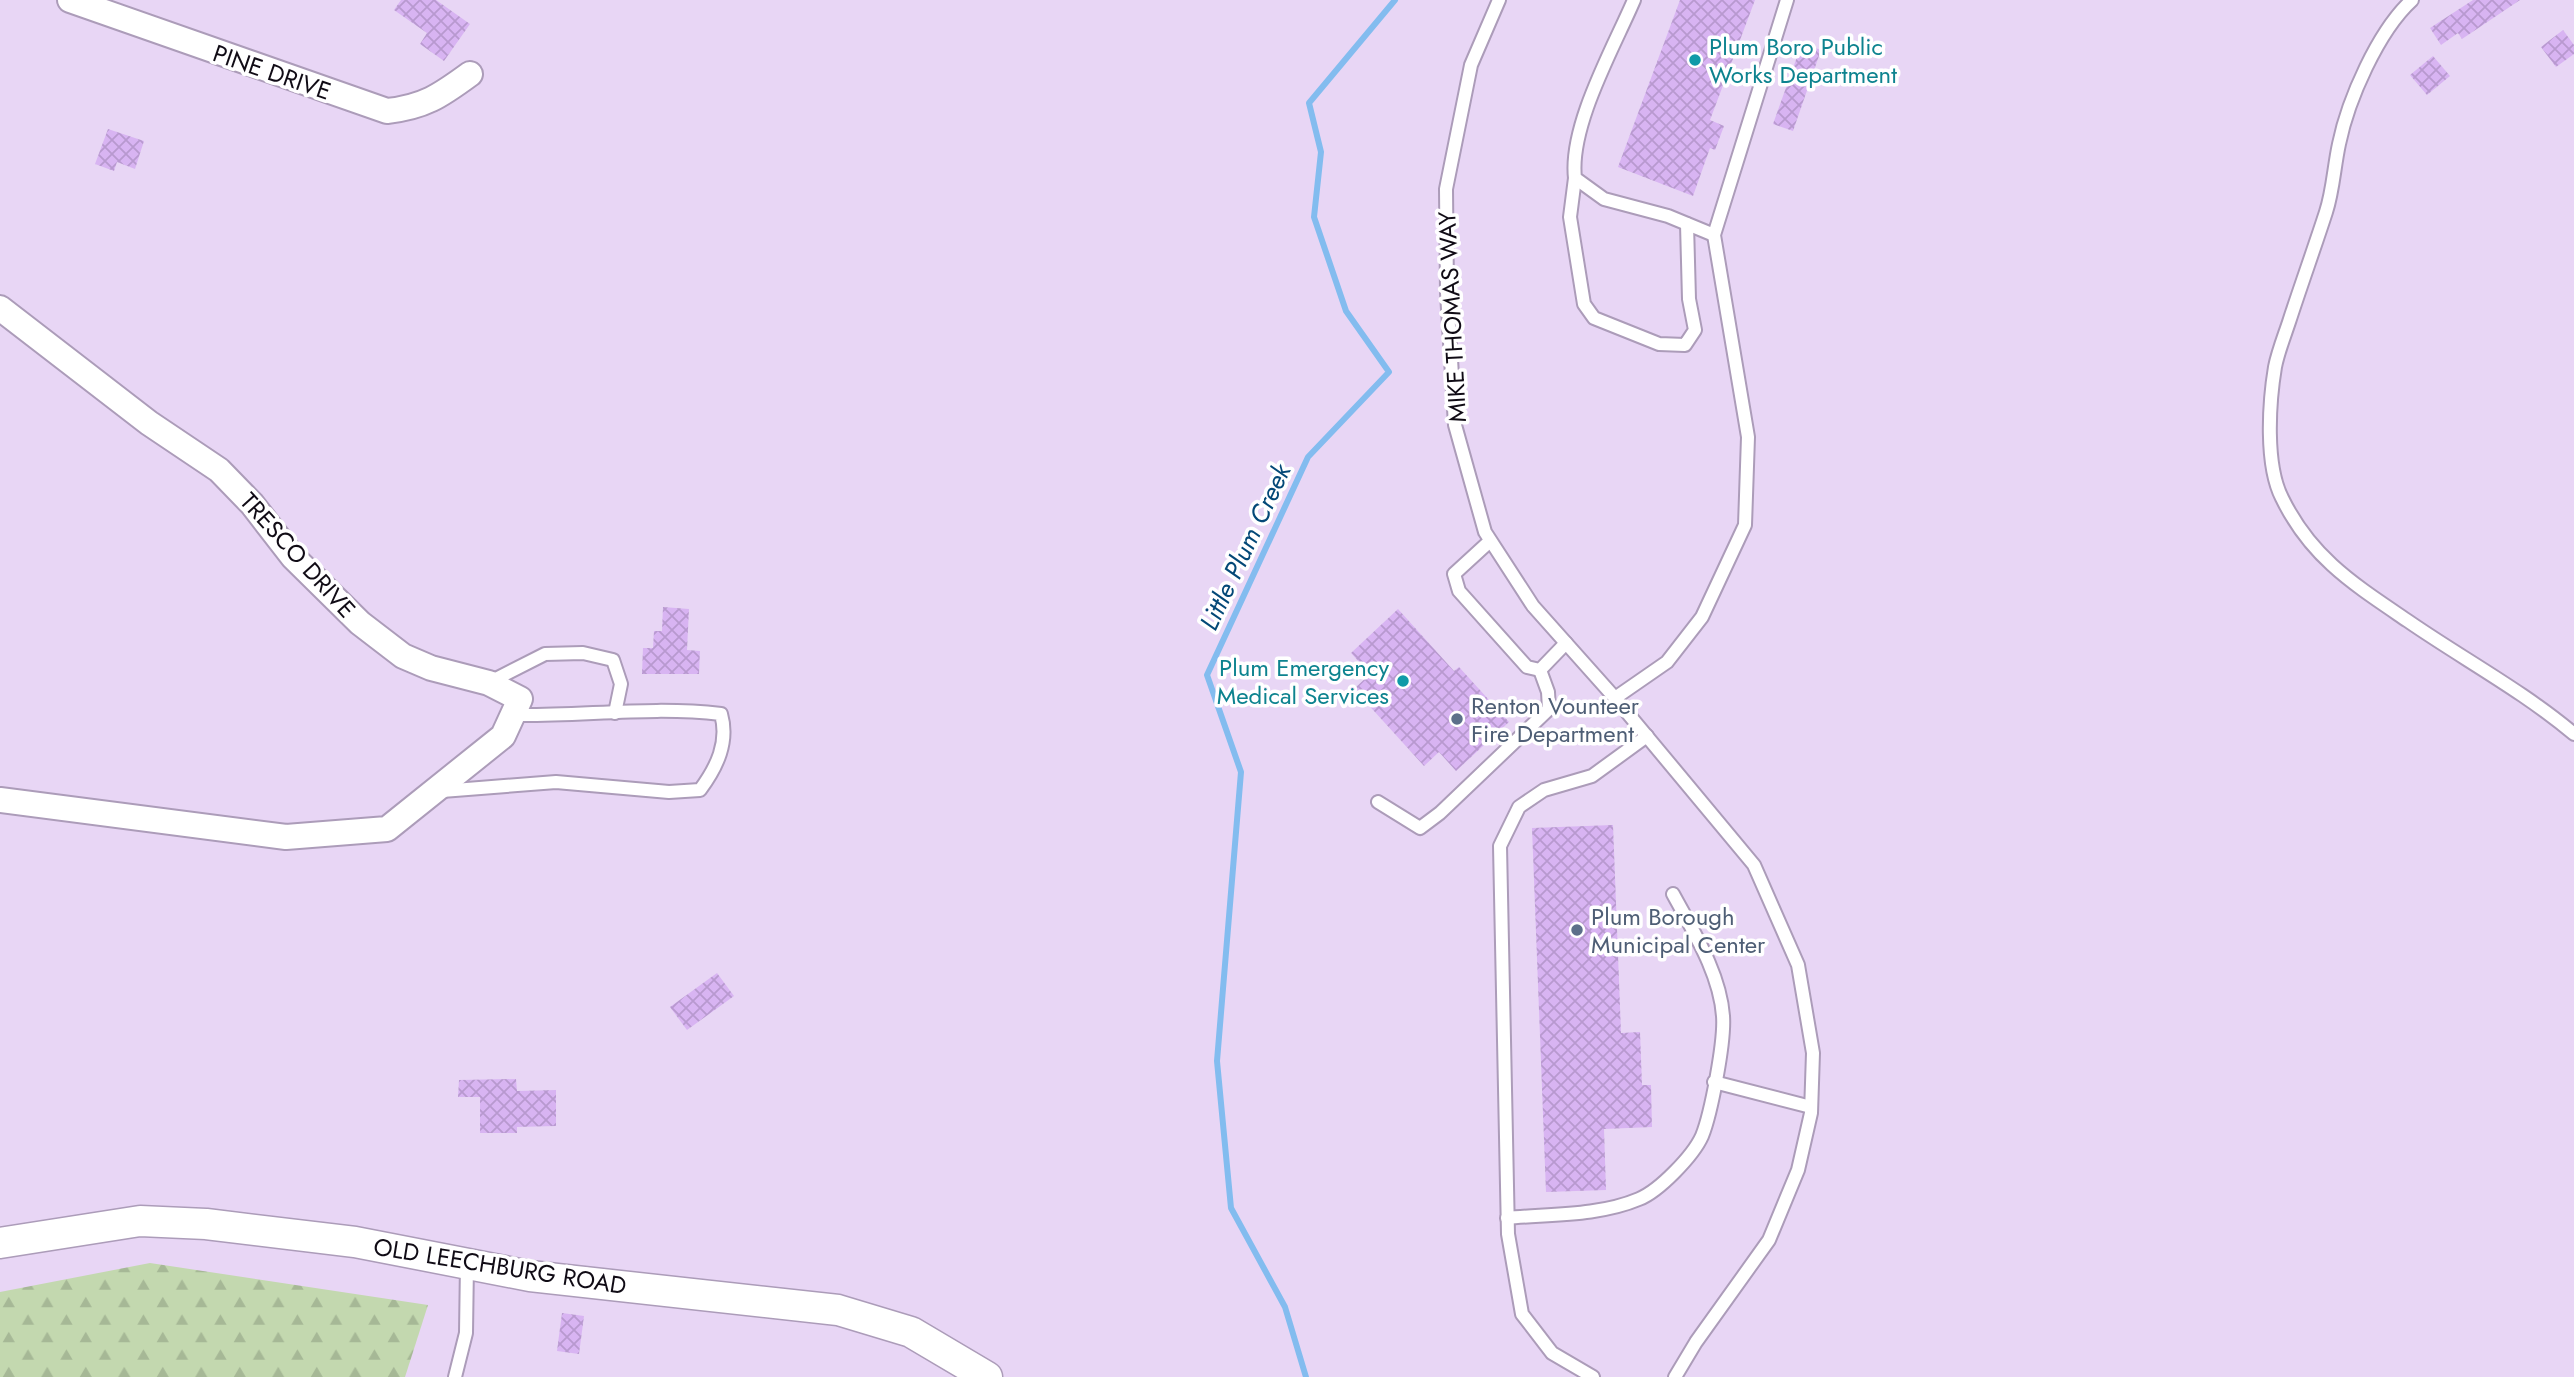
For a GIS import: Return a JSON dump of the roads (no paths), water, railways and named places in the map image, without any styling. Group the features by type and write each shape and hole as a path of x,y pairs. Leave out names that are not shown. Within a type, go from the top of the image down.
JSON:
{"street":[{"name":"PINE DRIVE","path":"70,0 387,111 412,109 432,101 470,74"},
{"name":"TRESCO DRIVE","path":"0,308 149,423 219,470 252,504 293,557 360,622 402,656 431,668 489,683 520,699 515,715"},
{"path":"0,800 286,837 387,829 503,736 515,715"},
{"name":"OLD LEECHBURG ROAD","path":"0,1243 153,1221 206,1224 355,1242 530,1276 838,1310 911,1332 987,1377"}],"lane":[{"name":"MIKE THOMAS WAY","path":"1499,0 1471,65 1446,189 1447,293 1454,425 1485,532 1533,606 1615,698 1754,865 1798,965 1813,1053 1811,1107 1798,1170 1769,1240 1696,1342 1675,1377"},
{"path":"1634,0 1582,122 1575,146 1575,178 1570,217 1584,304 1594,318 1659,344 1685,345 1695,330 1689,299 1687,224"},
{"path":"1615,698 1667,662 1702,617 1745,525 1748,437 1714,235 1787,0"},
{"path":"2412,0 2401,10 2384,36 2353,98 2339,141 2328,207 2275,366 2270,422 2272,456 2281,496 2314,550 2354,586 2456,656 2525,696 2574,734"},
{"path":"1575,178 1604,199 1714,235"},
{"path":"1490,541 1454,574 1459,591 1527,667 1539,670"},
{"path":"1539,670 1566,643"},
{"path":"489,683 545,654 583,653 613,660 621,684 615,713"},
{"path":"1378,802 1420,828 1440,813 1549,709 1548,692 1539,670"},
{"path":"436,792 556,782 669,792 700,790 713,772 726,731 721,714 681,709 515,715"},
{"path":"1593,1377 1552,1353 1522,1314 1507,1218 1500,846 1519,807 1544,790 1592,776 1647,736"},
{"path":"1507,1218 1588,1211 1639,1199 1664,1184 1701,1138 1714,1082 1723,1016 1708,962 1673,894"},
{"path":"1714,1082 1811,1107"},
{"path":"455,1377 467,1333 467,1264"}],"waterway":[{"name":"Little Plum Creek","path":"1306,1377 1285,1307 1231,1208 1217,1061 1241,772 1207,675 1308,457 1389,372 1346,311 1314,217 1321,152 1309,103 1395,0"}],"place":[{"name":"Plum Boro Public Works Department","path":"1695,60"},
{"name":"Plum Emergency Medical Services","path":"1403,681"},
{"name":"Renton Vounteer Fire Department","path":"1457,719"},
{"name":"Plum Borough Municipal Center","path":"1577,930"}]}
